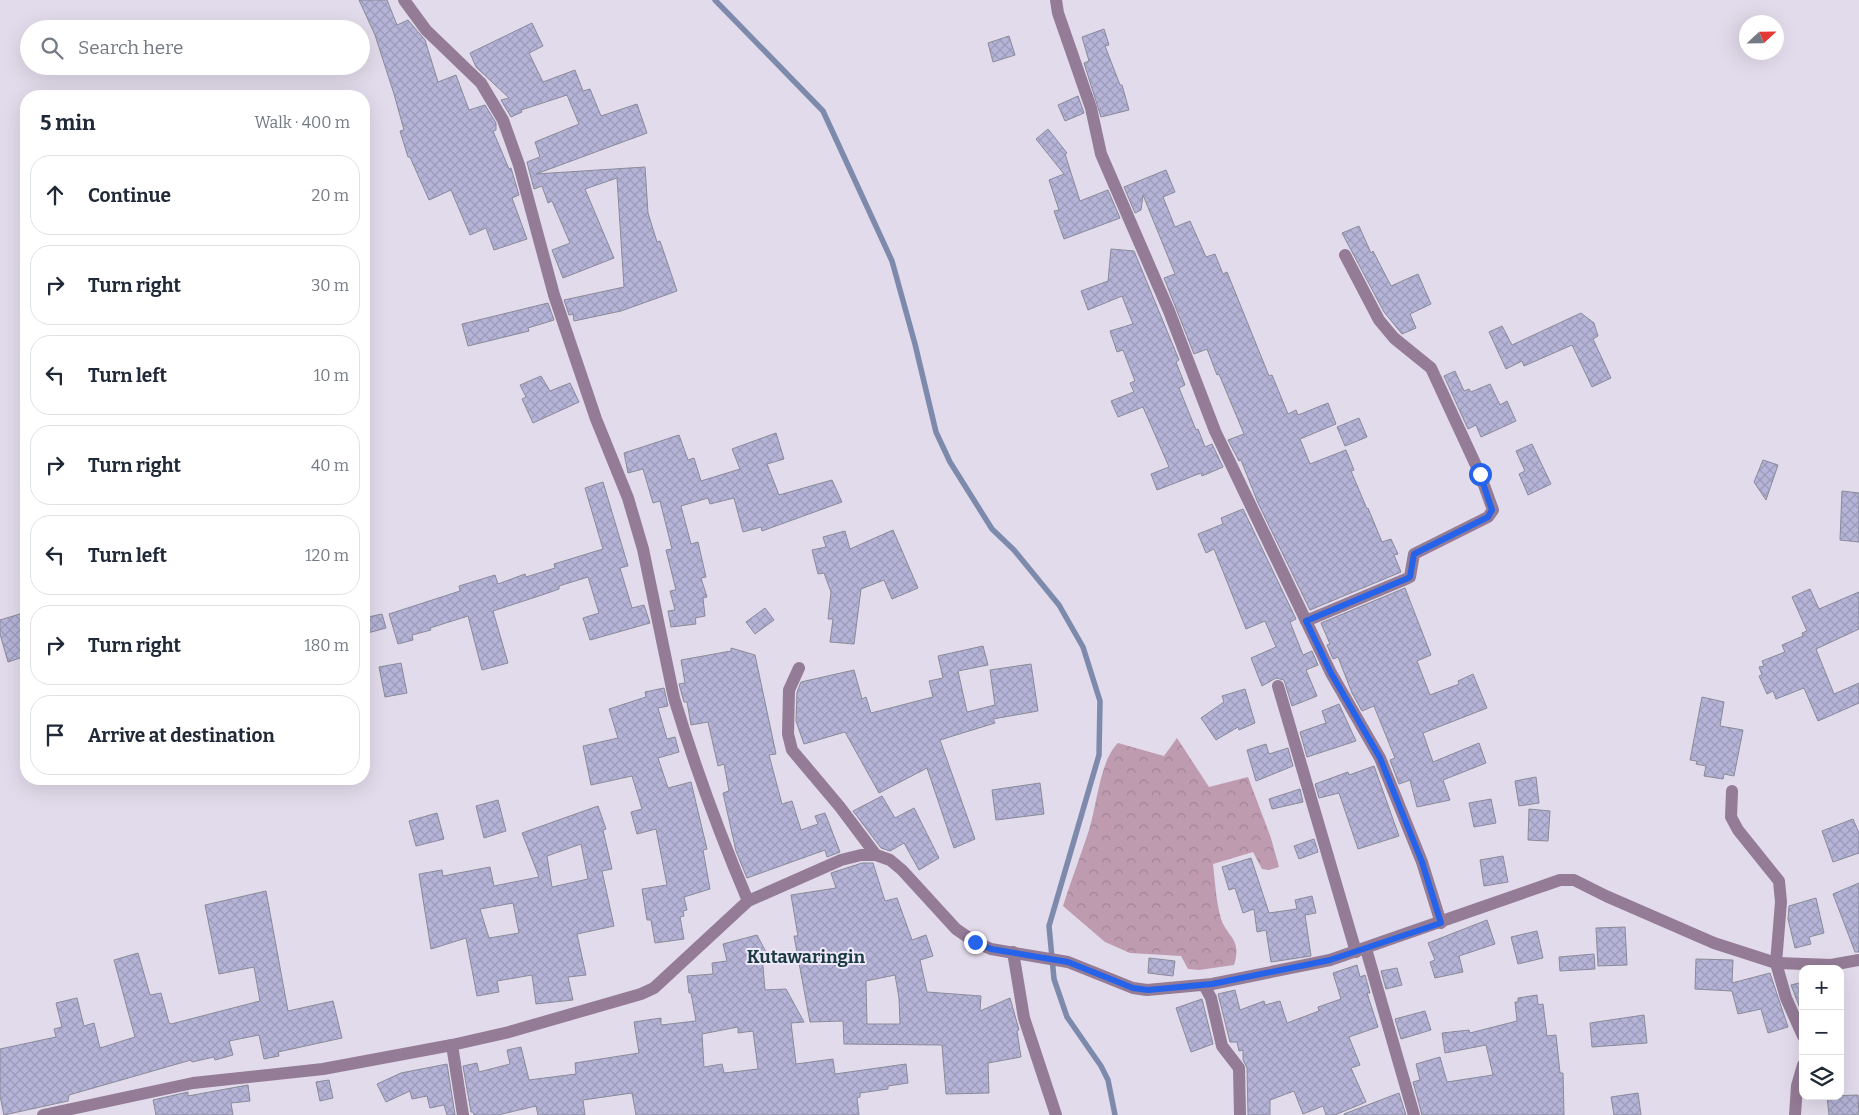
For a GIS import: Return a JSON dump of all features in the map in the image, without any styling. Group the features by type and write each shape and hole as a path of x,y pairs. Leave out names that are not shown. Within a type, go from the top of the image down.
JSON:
{"street":[{"path":"404,0 426,30 481,83 503,120 520,165 554,295 596,419 628,498 644,548 651,594 679,714 730,858 748,900"},
{"path":"1056,0 1058,13 1091,108 1104,160 1169,311 1215,431 1331,673 1380,758 1422,862 1441,923"},
{"path":"1306,621 1410,577 1414,554 1488,517 1492,510 1480,474 1431,368 1394,338 1379,320 1345,255"},
{"path":"799,668 789,690 788,734 792,750 840,807 876,855"},
{"path":"1278,686 1414,1115"},
{"path":"1732,791 1731,817 1738,830 1778,881 1781,890 1776,963 1786,998 1799,1027"},
{"path":"43,1115 193,1083 323,1069 452,1045 509,1032 641,994 654,988 748,900 841,860 861,855 876,855 890,860 902,870 956,929 975,942 991,949 1068,962 1133,988 1148,990 1204,985 1330,960 1361,951 1560,880 1574,880 1632,908 1714,943 1776,963 1831,965 1859,960"},
{"path":"1017,953 1024,1018 1056,1115"},
{"path":"1204,985 1211,998 1222,1046 1239,1068 1240,1115"},
{"path":"452,1045 463,1115"},
{"path":"1795,1115 1799,1079"}],"green space":[{"path":"1177,738 1209,787 1248,777 1271,838 1279,867 1269,870 1262,869 1253,852 1213,864 1220,915 1222,922 1235,943 1236,956 1234,965 1199,970 1188,969 1181,956 1130,953 1105,942 1063,906 1089,830 1103,771 1112,751 1118,743 1164,756"}],"building":[{"path":"359,0 387,0 397,25 408,20 425,40 438,82 456,75 469,110 485,105 496,123 496,130 493,131 509,169 511,168 519,195 512,198 527,239 494,250 486,228 470,235 451,190 429,200 410,157 408,157 400,131 404,130 394,94 370,20 368,20"},
{"path":"532,23 543,46 529,53 543,82 575,70 583,91 590,89 601,116 637,104 647,133 536,174 645,167 648,213 657,242 660,241 677,291 621,311 574,321 573,314 569,315 564,300 624,287 617,178 585,189 614,258 563,278 552,250 570,243 552,201 548,203 542,186 534,189 527,162 540,157 535,142 579,124 567,95 521,110 522,112 511,117 501,100 509,98 476,67 470,53"},
{"path":"1104,29 1109,45 1105,46 1120,85 1122,85 1129,110 1101,117 1084,63 1089,61 1082,37"},
{"path":"1009,36 1015,55 993,62 988,43"},
{"path":"1078,96 1084,113 1065,121 1058,105"},
{"path":"1048,129 1067,153 1065,154 1080,201 1108,190 1120,218 1064,239 1054,211 1059,210 1049,180 1064,174 1036,139"},
{"path":"1166,170 1175,192 1163,197 1175,227 1190,221 1206,257 1215,254 1223,274 1227,272 1269,376 1272,375 1288,414 1296,410 1298,415 1328,403 1336,424 1300,439 1310,464 1346,450 1354,470 1351,471 1367,509 1382,542 1391,539 1398,554 1394,555 1401,572 1310,610 1258,503 1241,460 1239,461 1228,440 1244,434 1207,349 1194,354 1164,278 1175,274 1143,195 1141,210 1135,213 1124,187"},
{"path":"1359,226 1371,253 1373,251 1391,286 1418,274 1431,304 1410,314 1416,328 1402,334 1384,312 1342,233"},
{"path":"1111,249 1134,251 1179,360 1176,362 1185,385 1179,388 1196,430 1198,429 1205,447 1212,444 1223,467 1202,476 1201,473 1157,490 1151,474 1169,467 1143,407 1118,417 1111,401 1134,392 1130,383 1135,381 1123,350 1117,352 1110,331 1133,324 1122,296 1088,310 1081,291 1108,281"},
{"path":"548,303 554,320 528,328 529,331 468,346 462,324"},
{"path":"1581,313 1594,323 1598,336 1593,339 1611,378 1592,387 1572,345 1524,366 1522,361 1506,369 1489,332 1502,326 1512,345"},
{"path":"1455,371 1464,391 1469,389 1471,392 1490,384 1500,405 1507,401 1516,421 1481,437 1476,425 1468,429 1444,376"},
{"path":"541,376 550,391 570,383 579,402 533,423 522,399 526,397 520,385"},
{"path":"1359,418 1367,437 1345,446 1337,427"},
{"path":"776,433 784,459 767,464 779,495 832,480 842,502 762,531 761,527 743,532 734,498 710,504 708,498 681,506 691,544 698,542 706,577 701,578 707,597 703,598 705,616 695,618 696,624 671,627 668,611 675,610 670,591 676,590 666,550 672,549 660,501 653,503 643,469 628,473 624,453 679,435 688,460 694,458 701,481 740,469 732,449"},
{"path":"1532,444 1551,484 1528,495 1519,474 1525,471 1516,451"},
{"path":"1763,460 1778,465 1766,500 1754,482"},
{"path":"603,482 628,566 620,568 632,608 644,605 650,623 590,640 583,618 599,613 588,577 559,586 559,589 493,611 508,663 482,670 468,616 412,635 413,640 398,644 389,614 460,591 459,586 495,575 498,584 525,574 526,577 555,568 554,564 603,549 585,488"},
{"path":"1842,491 1859,493 1859,542 1840,540"},
{"path":"1243,509 1296,619 1290,622 1303,655 1312,651 1318,665 1306,670 1317,696 1292,706 1284,680 1276,678 1262,686 1251,658 1276,647 1265,621 1246,629 1214,549 1206,553 1198,534 1223,524 1221,518"},
{"path":"893,530 918,588 892,599 884,580 861,589 854,644 830,642 833,619 828,619 831,592 824,573 818,574 812,550 826,547 823,537 845,531 850,549"},
{"path":"1405,588 1431,655 1417,661 1430,695 1459,684 1458,681 1473,674 1487,708 1423,733 1433,762 1479,743 1486,763 1443,780 1450,800 1417,807 1410,780 1399,784 1390,760 1395,758 1374,706 1362,711 1352,693 1338,657 1333,659 1327,645 1330,644 1321,623"},
{"path":"1810,589 1819,609 1859,592 1859,629 1816,649 1834,694 1859,683 1859,703 1818,721 1804,688 1776,699 1773,691 1767,694 1759,676 1762,675 1759,667 1764,666 1762,661 1785,652 1782,645 1803,636 1802,633 1807,631 1792,597"},
{"path":"765,608 774,620 755,634 746,622"},
{"path":"20,614 20,658 8,662 0,634 0,620"},
{"path":"382,614 386,628 370,632 370,617"},
{"path":"983,646 988,665 958,671 967,712 995,705 990,670 1031,664 1038,711 993,719 995,723 940,740 975,839 954,848 927,768 879,793 845,732 804,744 796,721 797,692 801,682 854,670 862,699 866,697 871,713 933,697 929,681 943,678 938,656"},
{"path":"731,648 755,655 776,754 769,755 782,804 792,801 801,830 818,824 815,816 825,813 840,852 827,857 825,850 747,878 736,851 723,793 729,791 724,764 718,766 708,722 691,725 687,702 684,702 679,684 685,683 681,660 731,651"},
{"path":"401,663 407,693 385,697 379,667"},
{"path":"664,688 668,706 658,708 667,739 675,737 679,752 658,758 668,788 691,782 707,849 703,850 710,889 684,897 687,910 683,911 684,916 680,917 684,939 655,943 651,920 647,920 642,889 667,885 656,829 637,834 631,812 642,809 632,776 591,785 583,746 618,738 609,709 646,697 645,692"},
{"path":"1245,689 1255,723 1239,730 1238,727 1216,740 1201,718 1224,702 1222,696"},
{"path":"1702,697 1724,702 1720,726 1743,730 1734,776 1724,774 1723,779 1704,776 1706,766 1696,764 1697,761 1690,760"},
{"path":"1339,704 1356,741 1307,757 1300,732 1326,723 1322,711"},
{"path":"1266,744 1269,754 1288,748 1293,766 1256,781 1247,750"},
{"path":"1374,766 1399,836 1358,849 1339,793 1319,798 1315,784 1348,772 1349,775"},
{"path":"1536,777 1539,803 1519,806 1515,781"},
{"path":"1040,783 1044,814 996,820 992,790"},
{"path":"1300,789 1303,802 1272,809 1269,799"},
{"path":"882,796 895,818 914,808 939,858 919,870 904,843 890,851 881,848 853,811"},
{"path":"1491,799 1496,823 1474,827 1469,803"},
{"path":"498,800 506,831 484,838 476,806"},
{"path":"598,806 606,829 603,830 612,869 602,871 614,926 577,934 586,975 568,977 573,1000 536,1004 532,975 497,981 499,992 477,996 466,938 431,949 419,874 442,870 443,876 490,867 494,886 539,877 522,833","holes":["581,844 588,879 552,887 547,856","513,903 519,933 489,938 480,909"]},
{"path":"1529,809 1550,811 1548,841 1528,840"},
{"path":"437,813 444,839 416,846 409,821"},
{"path":"1853,819 1859,833 1859,853 1833,862 1822,831"},
{"path":"1314,839 1318,852 1299,859 1294,846"},
{"path":"1503,856 1508,882 1484,886 1480,860"},
{"path":"1251,858 1269,913 1297,909 1295,900 1312,896 1316,913 1305,915 1311,956 1271,962 1266,930 1257,932 1254,909 1243,913 1235,888 1229,890 1222,867"},
{"path":"862,863 873,863 885,901 897,898 912,940 926,935 933,956 920,960 927,992 981,996 980,1011 1010,998 1019,1030 1017,1031 1021,1057 988,1063 989,1093 946,1094 942,1045 844,1044 843,1021 810,1022 794,936 798,936 791,895 836,888 831,873","holes":["895,975 899,998 900,1024 867,1024 866,981"]},
{"path":"1859,883 1859,952 1855,952 1833,894"},
{"path":"266,891 288,1011 333,1001 342,1038 278,1052 279,1056 264,1059 259,1035 229,1041 233,1055 215,1060 214,1057 192,1062 191,1060 69,1095 68,1101 4,1115 0,1096 0,1049 56,1037 54,1029 62,1027 56,1003 77,998 84,1026 94,1023 100,1048 135,1037 114,960 138,953 150,995 161,993 169,1023 171,1024 260,1001 254,967 219,974 205,905"},
{"path":"1816,898 1824,933 1809,937 1811,944 1795,948 1788,919 1789,906"},
{"path":"1487,920 1495,944 1459,956 1463,972 1435,978 1430,962 1435,960 1428,943"},
{"path":"1625,927 1627,965 1598,966 1596,928"},
{"path":"1537,931 1543,958 1518,964 1511,937"},
{"path":"757,935 766,952 762,955 765,990 786,989 804,1022 791,1023 796,1064 833,1059 835,1074 906,1064 908,1083 888,1086 888,1089 860,1093 860,1097 857,1098 859,1115 636,1115 632,1093 583,1100 585,1115 538,1115 536,1106 498,1115 474,1115 471,1112 463,1066 477,1063 479,1072 510,1064 507,1050 521,1047 529,1080 576,1074 575,1063 639,1053 634,1022 661,1018 661,1025 696,1021 687,976 713,974 712,963 727,961 723,944","holes":["738,1027 738,1033 753,1031 758,1069 724,1073 722,1064 704,1067 702,1034"]},
{"path":"1594,954 1595,969 1560,971 1559,957"},
{"path":"1149,958 1175,961 1173,976 1148,973"},
{"path":"1696,959 1733,960 1732,983 1770,973 1788,1027 1768,1033 1761,1009 1738,1014 1732,991 1695,989"},
{"path":"1357,965 1360,977 1365,975 1370,993 1367,993 1378,1027 1349,1037 1360,1065 1351,1068 1366,1102 1335,1115 1326,1115 1323,1106 1303,1114 1294,1091 1270,1100 1270,1115 1248,1115 1247,1068 1243,1060 1243,1050 1239,1051 1237,1042 1230,1042 1218,994 1235,990 1240,1010 1264,1001 1265,1005 1280,1001 1287,1023 1319,1011 1318,1007 1341,999 1333,973"},
{"path":"1397,968 1402,985 1386,989 1381,971"},
{"path":"1799,983 1799,1006 1791,985"},
{"path":"1537,995 1538,1005 1543,1004 1547,1036 1556,1035 1560,1073 1563,1073 1564,1115 1422,1115 1413,1082 1420,1080 1416,1064 1440,1057 1447,1082 1493,1075 1486,1045 1445,1053 1442,1033 1469,1030 1470,1033 1517,1021 1515,1002 1518,1002 1518,998"},
{"path":"1202,999 1213,1044 1191,1052 1176,1008"},
{"path":"1425,1011 1431,1030 1401,1039 1395,1019"},
{"path":"1644,1015 1647,1043 1592,1047 1590,1023"},
{"path":"447,1064 455,1115 447,1115 444,1105 430,1108 427,1096 412,1099 410,1091 386,1102 377,1084 401,1073"},
{"path":"329,1080 333,1098 320,1101 316,1082"},
{"path":"248,1085 250,1101 231,1103 233,1115 156,1115 153,1100 188,1092 188,1096"},
{"path":"1399,1093 1406,1115 1344,1115 1344,1114"},
{"path":"1638,1093 1641,1115 1614,1115 1611,1097"},
{"path":"1844,1095 1858,1095 1859,1115 1829,1115 1827,1100 1844,1100"}],"waterway":[{"path":"715,0 823,111 892,261 915,344 936,432 950,462 992,529 1014,550 1059,605 1083,647 1100,701 1099,755 1049,926 1054,979 1067,1017 1101,1066 1108,1080 1115,1115"}],"district":[{"name":"Kutawaringin","path":"806,957"}],"route":[{"path":"975,942 991,949 1068,962 1133,988 1148,990 1212,984 1330,960 1441,923 1422,862 1374,743 1331,673 1306,621 1410,577 1414,554 1488,517 1492,510 1480,474"}]}
